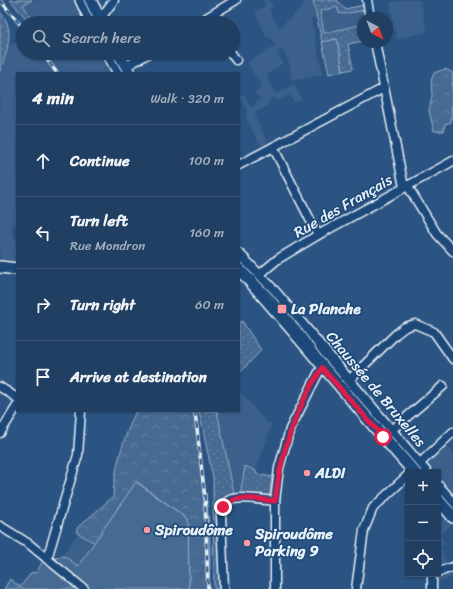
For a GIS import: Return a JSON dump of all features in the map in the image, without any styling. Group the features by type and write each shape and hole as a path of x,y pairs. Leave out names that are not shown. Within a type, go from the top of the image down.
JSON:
{"main road":[{"path":"81,0 93,16"},
{"path":"90,0 96,16"},
{"path":"114,60 123,71"},
{"path":"120,60 123,71"},
{"name":"Chaussée de Bruxelles","path":"240,256 260,275 332,360 414,469"},
{"path":"0,267 16,269"},
{"name":"Chaussée de Bruxelles","path":"240,270 322,368 387,434"},
{"path":"441,490 453,504"},
{"path":"441,503 453,517"}],"street":[{"path":"102,16 114,0"},
{"path":"215,16 236,0"},
{"path":"367,0 369,12"},
{"path":"376,48 406,186 437,234 453,251"},
{"path":"123,71 139,60"},
{"path":"240,164 384,88"},
{"path":"273,147 318,236"},
{"name":"Rue des Français","path":"250,282 278,259 453,161"},
{"path":"348,381 405,327 415,324 434,332 453,359"},
{"path":"275,589 275,501 279,468 290,428 322,368 332,360"},
{"path":"387,434 443,386"},
{"path":"0,387 16,397"},
{"path":"0,433 16,408"},
{"path":"47,559 78,455 81,412"},
{"path":"416,469 453,432"},
{"path":"356,589 364,530 373,508 405,479"},
{"path":"224,589 221,515 223,507 229,501 238,498 275,501"},
{"path":"0,526 29,544 47,559 74,586 84,589"},
{"path":"441,571 453,567"},
{"path":"432,577 432,589"}],"shaded area":[{"path":"32,0 76,0 83,15 30,16 23,5"},
{"path":"264,0 269,0 273,7 269,9 279,28 299,10 307,0 337,0 345,9 364,5 366,12 357,12 357,35 322,42 317,18 311,19 323,75 292,81 289,63 282,49 277,52 283,63 267,75 272,88 276,94 294,84 302,99 294,103 290,95 276,102 274,97 269,100 268,106 255,113 255,117 268,143 261,147 246,119 247,111 240,96 244,94 251,108 260,99 255,92 262,87 247,63 276,45 269,36 267,38 255,12 265,6"},
{"path":"404,0 420,0 427,32 397,39 395,29 393,30 393,12 392,12 390,3"},
{"path":"16,43 16,60 108,60 114,72 16,72 16,224 11,228 16,240 16,269 0,266 0,71 8,46"},
{"path":"240,391 266,422 272,424 256,471 245,466 238,498 232,500 234,492 216,412 240,412"},
{"path":"446,444 453,454 453,501 441,488 441,469 423,469 418,464"},
{"path":"453,514 453,523 441,534 441,522"},
{"path":"78,533 95,543 78,567 61,557"},
{"path":"441,534 445,545 441,546"},
{"path":"441,546 451,578 431,583 432,577 441,577"}],"green space":[{"path":"10,0 32,0 23,5 30,16 24,16"},
{"path":"313,0 337,0 345,9 364,5 365,10 344,14 339,13 337,7 320,11 324,33 357,25 357,42 348,44 353,69 343,71 337,39 322,42"},
{"path":"0,12 8,25 9,40 0,71"},
{"path":"337,39 343,71 329,74 322,42"},
{"path":"445,69 453,73 451,122 445,124 444,131 434,131 429,111 432,96 431,81 434,73"},
{"path":"242,321 261,350 240,373 240,322"},
{"path":"136,412 193,412 204,477 209,522 210,567 208,589 189,589 188,519 137,482 95,543 76,532 78,527 113,497 115,475 127,431"},
{"path":"199,412 217,412 234,493 221,515 220,589 214,589 213,478"},
{"path":"245,466 256,471 256,474 272,477 269,498 240,495"},
{"name":"Spiroudôme","path":"136,482 188,519 189,589 4,589 10,579 20,587 32,572 36,573 43,561 64,556 78,566"}],"tram line":[{"path":"84,0 92,16"},
{"path":"116,60 122,72"},
{"path":"240,262 272,294 300,327 322,357 419,469"},
{"path":"441,494 453,508"}],"railway":[{"path":"0,0 16,19"},
{"path":"47,60 56,72"},
{"path":"195,412 205,499 208,589"}],"place":[{"name":"La Planche","path":"282,309"},
{"name":"ALDI","path":"307,473"},
{"name":"Spiroudôme","path":"147,530"},
{"name":"Spiroudôme Parking 9","path":"247,543"}],"route":[{"path":"223,507 229,501 238,498 275,501 279,468 290,428 322,368 383,437"}]}
